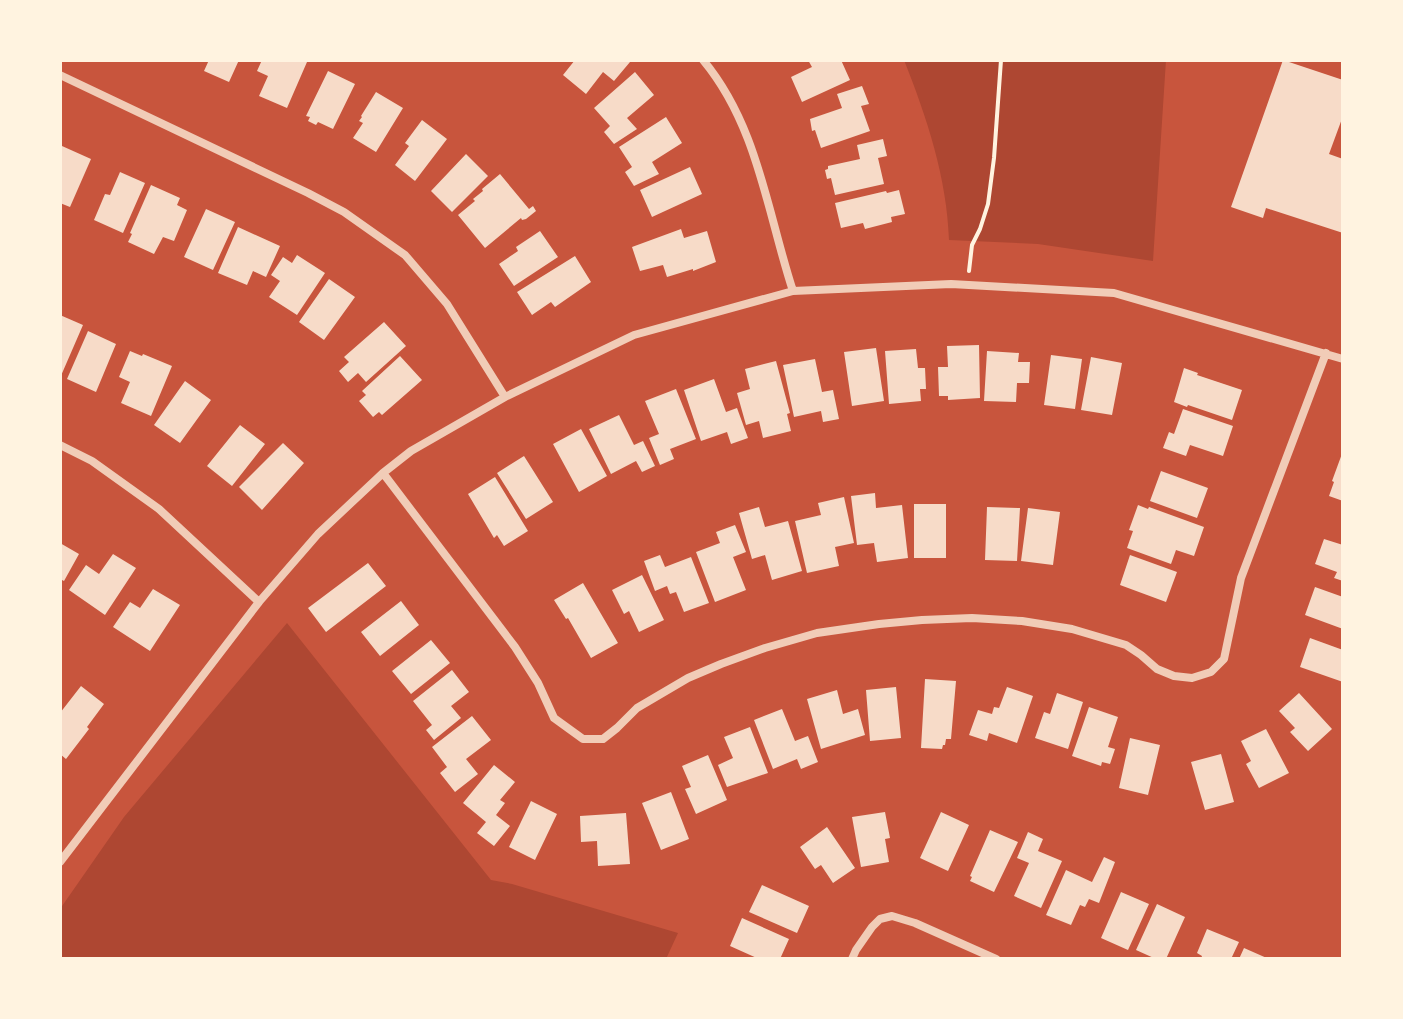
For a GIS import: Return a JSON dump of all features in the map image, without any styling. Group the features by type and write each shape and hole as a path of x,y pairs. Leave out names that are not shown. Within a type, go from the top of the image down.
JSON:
{"street":[{"path":"703,60 728,95 752,147 793,291"},
{"path":"60,75 308,193 344,212 405,255 447,304 505,397"},
{"path":"60,862 259,602 318,534 383,473 411,451 505,397 634,335 793,291 951,284 1114,293 1343,359"},
{"path":"383,473 515,647 538,683 554,718 583,739 603,739 637,708 688,678 721,664 817,633 879,624 972,618 1022,621 1072,629 1126,645 1157,669 1174,676 1192,678 1211,672 1224,659 1241,578 1326,353"},
{"path":"60,445 92,461 159,509 259,602"},
{"path":"60,841 71,849"},
{"path":"852,959 872,927 880,919 892,916 996,959"}],"path":[{"path":"968,285 972,245 988,204 1001,60"}],"shaded area":[{"path":"904,60 1166,60 1153,261 1038,244 949,240 944,194 934,148"},
{"path":"287,623 491,880 678,933 666,959 60,959 60,909 124,817"}],"building":[{"path":"209,60 239,60 229,82 204,71"},
{"path":"262,60 307,62 287,108 259,96 268,76 257,71"},
{"path":"575,60 630,62 614,81 603,72 586,94 563,75"},
{"path":"808,60 841,60 850,80 802,102 791,77 812,67"},
{"path":"1283,60 1343,80 1343,116 1329,154 1343,159 1343,233 1266,208 1263,218 1231,207"},
{"path":"328,71 355,84 333,129 318,122 316,125 306,116"},
{"path":"635,72 654,95 627,118 637,129 614,144 604,132 610,126 594,108"},
{"path":"862,86 869,104 861,106 870,131 821,148 810,119 842,108 837,94"},
{"path":"376,92 403,108 376,152 353,138 363,123 359,121 361,116"},
{"path":"666,117 682,143 652,162 659,174 634,186 625,172 632,167 619,147"},
{"path":"422,120 447,139 415,181 395,165 409,146 405,143"},
{"path":"883,139 887,156 878,158 884,184 835,195 831,178 827,179 825,170 828,166 860,159 857,145"},
{"path":"62,146 91,159 70,207 60,203"},
{"path":"466,154 488,176 452,212 431,191"},
{"path":"690,167 702,194 652,217 640,190"},
{"path":"120,172 145,183 123,233 94,220 105,194 110,195"},
{"path":"500,174 529,209 533,206 536,211 526,219 521,218 485,248 458,215"},
{"path":"151,185 180,198 177,205 187,210 174,241 163,237 154,254 128,242"},
{"path":"899,190 905,214 891,217 892,222 865,229 863,223 841,228 835,203"},
{"path":"206,209 235,222 213,270 184,257"},
{"path":"238,227 280,246 266,277 253,271 247,285 218,273"},
{"path":"681,229 684,238 707,231 716,262 667,277 663,265 640,271 632,247"},
{"path":"540,231 558,257 514,286 499,264 518,251 516,247"},
{"path":"297,255 325,273 297,315 269,297 280,281 271,275 283,257 292,263"},
{"path":"575,256 591,282 555,307 551,302 532,315 517,292"},
{"path":"329,279 355,297 324,340 299,322"},
{"path":"60,315 83,325 60,378"},
{"path":"384,322 406,346 366,382 358,373 348,382 339,371 349,362 344,357"},
{"path":"88,331 116,344 96,392 67,379"},
{"path":"979,345 980,398 948,400 948,396 939,396 938,367 948,367 947,346"},
{"path":"876,348 884,401 852,406 844,352"},
{"path":"916,349 918,368 925,368 926,389 920,389 921,401 889,404 885,351"},
{"path":"130,351 172,366 151,416 121,403 130,382 119,377"},
{"path":"987,351 1019,353 1018,362 1030,362 1029,383 1017,383 1016,402 984,401"},
{"path":"1051,355 1082,359 1075,409 1044,405"},
{"path":"400,356 422,380 382,415 379,412 373,417 359,401 366,395 362,391"},
{"path":"1091,357 1122,363 1112,415 1081,410"},
{"path":"815,359 822,392 833,390 839,419 823,422 821,411 794,417 783,365"},
{"path":"776,361 790,413 787,414 791,431 763,438 759,421 746,425 737,393 750,389 745,369"},
{"path":"1184,368 1242,390 1232,420 1174,402"},
{"path":"714,379 726,412 737,408 748,438 731,444 727,432 701,441 684,390"},
{"path":"185,381 211,400 180,443 154,425"},
{"path":"676,389 696,439 670,449 674,459 660,465 649,438 659,434 645,401"},
{"path":"1183,409 1233,426 1223,456 1190,445 1186,456 1163,448 1169,432 1174,434"},
{"path":"619,415 634,445 643,441 655,466 642,472 636,461 611,474 589,429"},
{"path":"240,425 265,444 232,486 207,466"},
{"path":"581,429 607,476 579,492 553,444"},
{"path":"283,443 304,463 262,510 239,487"},
{"path":"1343,451 1343,501 1329,496"},
{"path":"524,456 553,502 526,519 497,473"},
{"path":"1161,471 1208,488 1197,518 1150,501"},
{"path":"495,477 528,531 504,546 497,535 494,538 468,494"},
{"path":"875,493 876,508 902,505 908,558 877,562 874,543 857,545 851,496"},
{"path":"844,497 854,543 835,547 839,566 807,573 795,521 821,515 818,503"},
{"path":"914,504 946,504 946,558 914,558"},
{"path":"1138,505 1204,527 1194,556 1176,550 1171,564 1127,548 1133,531 1129,530"},
{"path":"759,507 765,527 788,521 802,571 772,580 765,555 752,559 739,513"},
{"path":"987,507 1020,508 1017,561 985,560"},
{"path":"1028,508 1060,512 1053,565 1021,561"},
{"path":"735,525 746,552 733,557 746,590 715,602 696,552 720,543 716,532"},
{"path":"1324,539 1343,545 1343,581 1334,578 1337,572 1315,564"},
{"path":"60,543 79,554 64,581 60,579"},
{"path":"113,554 136,568 105,615 69,590 86,565 99,574"},
{"path":"660,555 665,567 691,557 709,603 684,612 676,592 670,594 667,586 655,591 644,561"},
{"path":"1130,555 1177,572 1166,602 1120,585"},
{"path":"368,563 386,586 326,632 308,608"},
{"path":"642,575 664,620 639,632 629,611 624,614 612,590"},
{"path":"583,583 618,643 591,658 554,600"},
{"path":"1315,587 1343,597 1343,629 1305,615"},
{"path":"153,589 180,605 150,651 113,627 130,602 140,608"},
{"path":"401,601 419,625 380,656 361,632"},
{"path":"1310,638 1343,650 1343,682 1300,667"},
{"path":"431,640 450,663 411,694 392,671"},
{"path":"452,670 469,692 451,706 461,718 434,740 426,730 432,725 413,701"},
{"path":"925,679 956,681 951,739 946,739 942,749 921,748"},
{"path":"81,686 104,704 66,759 60,754 60,713"},
{"path":"896,687 901,738 870,741 866,690"},
{"path":"1007,687 1033,696 1017,743 989,733 987,741 969,735 978,710 992,714 994,707 999,708"},
{"path":"837,690 843,714 858,709 865,735 821,749 807,699"},
{"path":"1057,693 1083,702 1068,749 1035,738 1044,712 1050,714"},
{"path":"1299,693 1332,729 1308,751 1290,732 1295,728 1279,711"},
{"path":"1089,707 1118,717 1108,747 1115,749 1110,764 1102,762 1101,766 1072,756"},
{"path":"782,709 795,741 808,736 818,762 801,769 797,759 773,769 754,720"},
{"path":"472,716 491,740 466,759 478,774 455,792 440,773 447,767 432,747"},
{"path":"750,727 768,773 727,787 718,765 733,758 724,737"},
{"path":"1266,729 1289,773 1259,788 1246,764 1251,761 1241,741"},
{"path":"1130,738 1160,745 1148,795 1119,788"},
{"path":"1221,754 1234,802 1205,810 1191,762"},
{"path":"708,755 727,800 696,814 685,789 691,787 682,766"},
{"path":"494,765 515,782 500,800 505,803 496,815 510,826 494,846 477,833 486,822 463,803"},
{"path":"671,792 689,839 661,850 642,803"},
{"path":"531,801 557,814 535,860 509,847"},
{"path":"885,812 890,838 885,839 889,862 861,867 852,817"},
{"path":"941,812 969,825 948,871 920,858"},
{"path":"626,813 630,864 598,866 597,841 581,842 580,816"},
{"path":"827,827 855,868 833,883 821,865 815,869 800,847"},
{"path":"990,830 1018,842 994,892 970,881"},
{"path":"1028,832 1043,839 1038,851 1062,861 1041,908 1014,896 1029,863 1017,858"},
{"path":"1104,857 1115,862 1099,903 1089,899 1085,907 1080,905 1071,925 1046,915 1066,870 1092,882"},
{"path":"762,885 809,906 797,933 749,912"},
{"path":"1121,892 1149,904 1128,950 1101,938"},
{"path":"1157,904 1185,917 1166,959 1156,959 1136,950"},
{"path":"742,918 789,939 780,959 759,959 730,946"},
{"path":"1207,929 1239,942 1231,959 1201,959 1202,956 1197,953"},
{"path":"1244,948 1269,959 1239,959"}]}
